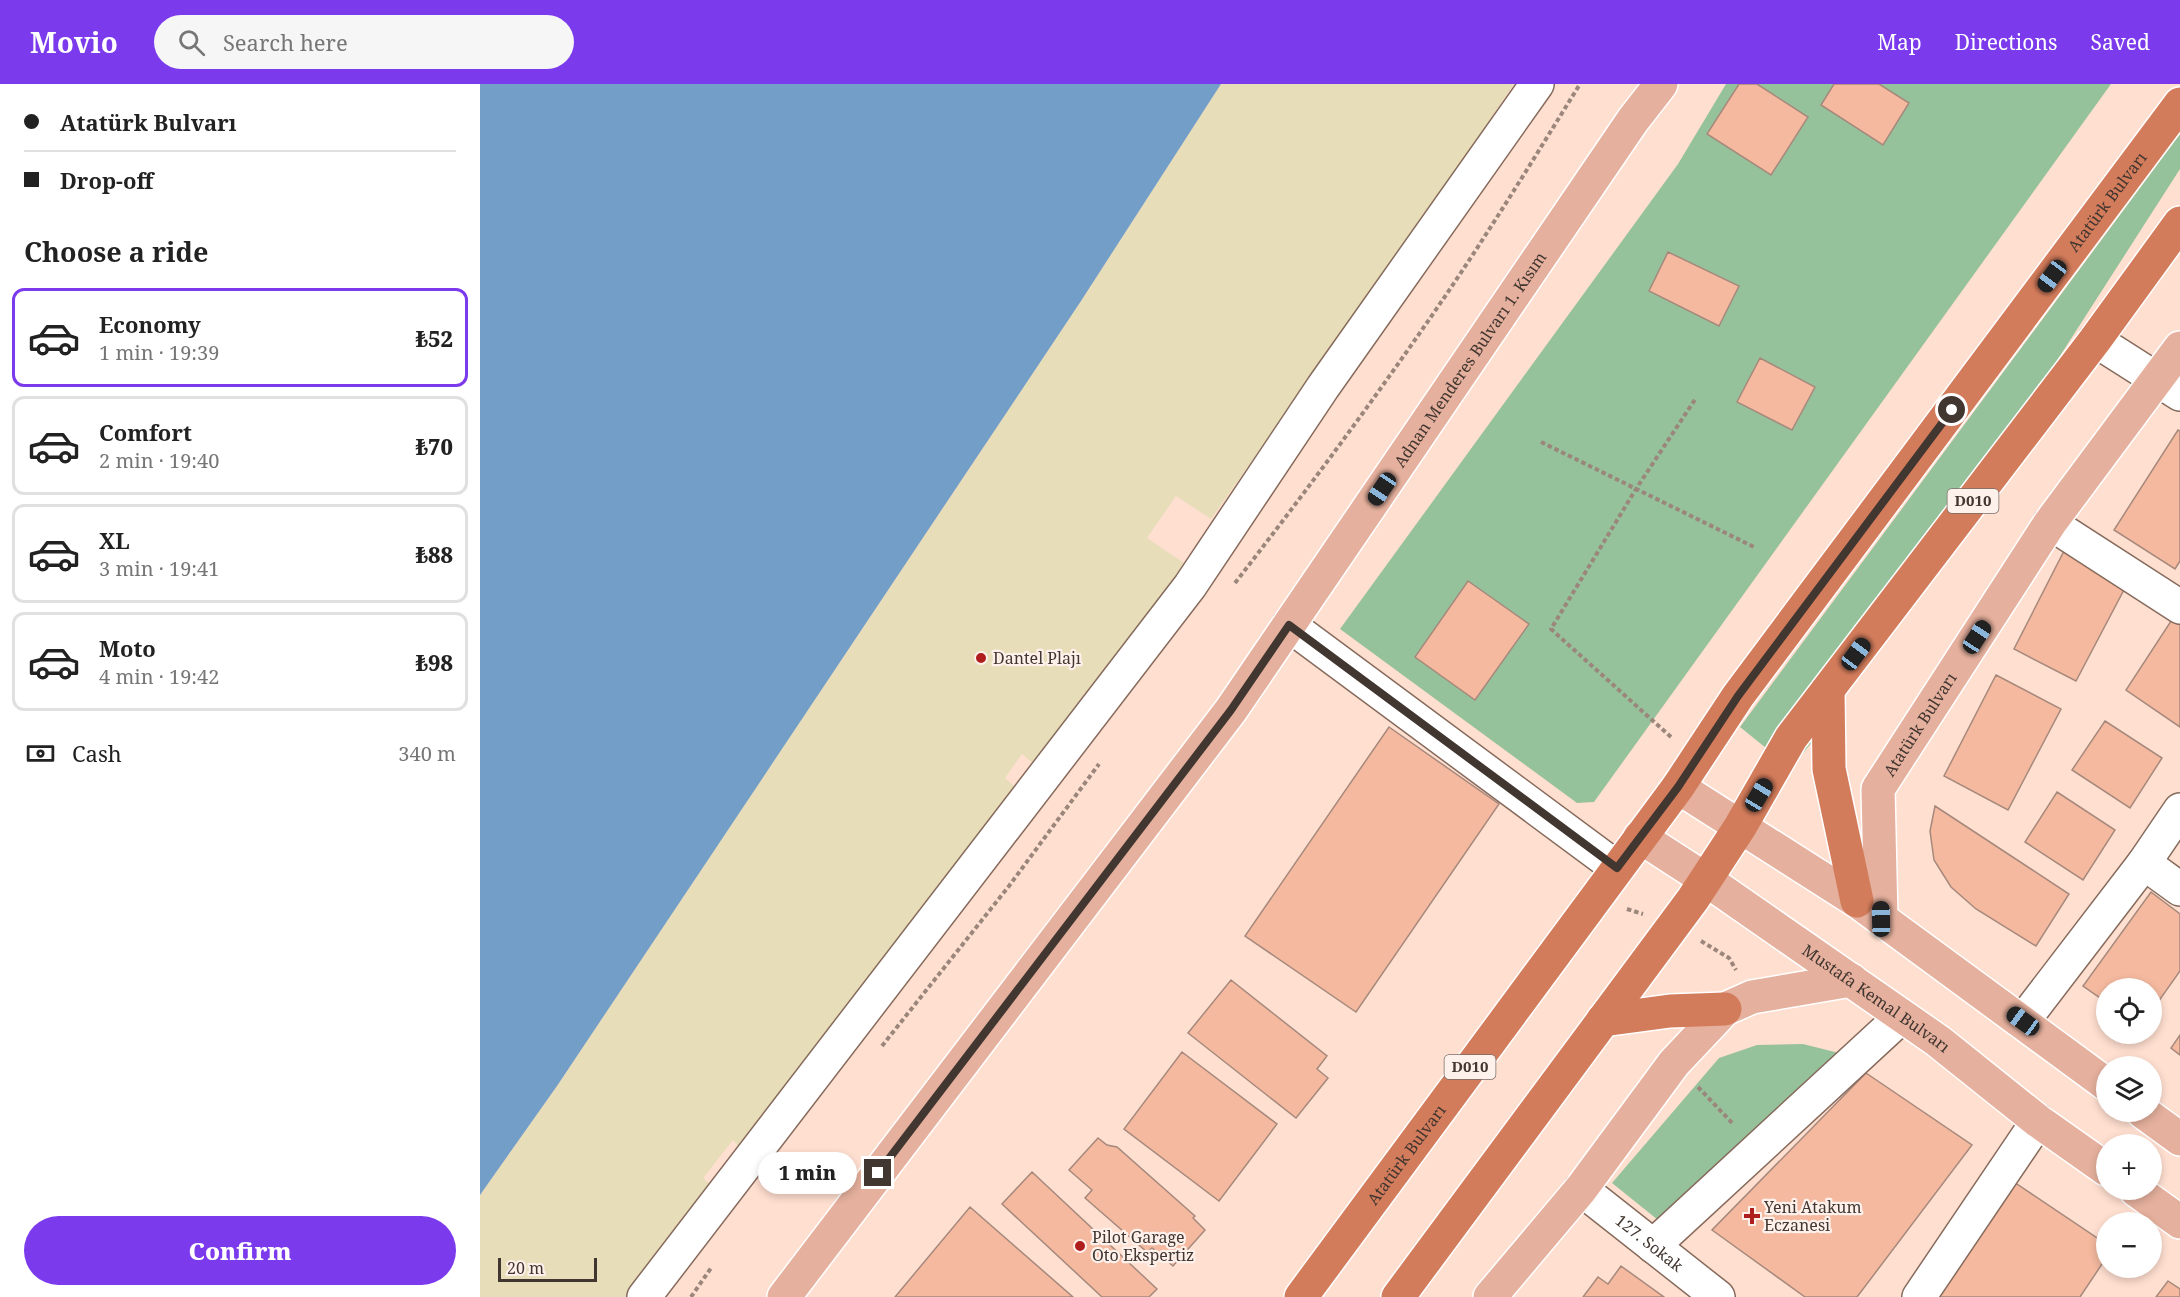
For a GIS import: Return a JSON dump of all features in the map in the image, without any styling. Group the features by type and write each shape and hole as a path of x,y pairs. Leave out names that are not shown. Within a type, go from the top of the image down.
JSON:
{"highway":[{"name":"Atatürk Bulvarı","path":"1686,775 1738,696 2180,104"},
{"name":"D010","path":"1398,1297 1699,889 1740,827 1791,738 2095,340 2180,223"},
{"path":"1828,690 1829,769 1869,910"},
{"name":"D010","path":"1640,837 1686,775"},
{"name":"Atatürk Bulvarı","path":"1301,1297 1640,837"},
{"path":"1603,1020 1670,1011 1725,1010"}],"main road":[{"name":"Adnan Menderes Bulvarı 1. Kısım","path":"784,1297 1231,710 1633,120 1661,84"},
{"name":"Atatürk Bulvarı","path":"1869,910 1878,789 2050,523 2169,387 2180,348"},
{"path":"1686,775 1740,827 1869,910 2096,1076"},
{"name":"Mustafa Kemal Bulvarı","path":"1640,837 1699,889 1851,980 1938,1041 2038,1121 2096,1162"},
{"path":"1490,1297 1581,1190 1674,1063 1725,1010 1752,997 1851,980"},
{"path":"2157,1122 2180,1139"},
{"path":"2150,1200 2180,1222"}],"street":[{"path":"644,1297 1190,586 1323,387 1537,84"},
{"path":"2095,340 2169,387"},
{"path":"2050,523 2180,607"},
{"path":"1289,625 1617,868"},
{"path":"2023,1021 2145,863 2180,810"},
{"path":"2145,863 2180,889"},
{"path":"1653,1245 1901,1017"},
{"path":"1919,1297 2038,1121"},
{"name":"127. Sokak","path":"1581,1190 1718,1297"}],"path":[{"path":"1686,775 1667,732 1551,629 1636,489 1696,398"},
{"path":"1541,442 1755,547"},
{"path":"1674,1063 1757,1150"}],"green space":[{"path":"1726,84 2111,84 1594,802 1577,803 1340,629 1678,164"},
{"path":"2180,134 2180,169 1812,742 1791,768 1740,727"},
{"path":"1803,1044 1839,1053 1658,1220 1612,1183 1719,1058 1757,1045"}],"sand":[{"name":"Dantel Plajı","path":"1221,84 1514,84 1403,247 1211,519 1176,496 1147,538 1184,563 1043,772 1022,754 1005,778 1023,794 743,1152 733,1140 703,1178 714,1188 631,1297 480,1297 480,1195 557,1086 1081,301"}],"water":[{"path":"480,84 1221,84 1081,301 557,1086 480,1195"}],"building":[{"path":"1739,84 1757,84 1808,117 1771,175 1707,134"},
{"path":"1834,84 1879,84 1909,103 1883,145 1821,105"},
{"path":"1668,252 1739,286 1719,326 1649,291"},
{"path":"1760,358 1815,387 1792,430 1737,402"},
{"path":"2178,430 2180,431 2180,561 2175,569 2114,530"},
{"path":"2064,551 2127,584 2076,681 2014,649"},
{"path":"1468,581 1529,624 1475,700 1415,657"},
{"path":"2173,618 2180,623 2180,727 2126,690"},
{"path":"1996,675 2061,709 2008,810 1944,776"},
{"path":"2105,721 2162,758 2130,808 2072,770"},
{"path":"1389,727 1499,804 1356,1012 1245,936"},
{"path":"2057,792 2115,830 2083,880 2025,842"},
{"path":"1935,806 2069,894 2036,946 1976,909 1951,887 1934,860 1930,831"},
{"path":"2151,892 2180,914 2180,971 2162,996 2162,978 2096,978 2096,995 2083,986"},
{"path":"1231,980 1327,1056 1317,1069 1328,1078 1296,1118 1188,1033"},
{"path":"2180,1035 2180,1055 2171,1048"},
{"path":"1182,1052 1277,1124 1219,1201 1124,1129"},
{"path":"1866,1073 1972,1145 1857,1297 1805,1297 1712,1230"},
{"path":"1098,1138 1107,1145 1117,1147 1195,1216 1193,1218 1205,1230 1173,1266 1152,1248 1147,1252 1085,1198 1092,1190 1069,1170"},
{"name":"Pilot Garage Oto Ekspertiz","path":"1032,1172 1157,1289 1149,1297 1102,1297 1002,1204"},
{"path":"2014,1182 2096,1237 2096,1273 2080,1297 1930,1297"},
{"path":"970,1207 1073,1297 895,1297"},
{"path":"1621,1266 1664,1297 1583,1297 1598,1277 1608,1284"},
{"path":"2168,1281 2180,1289 2180,1297 2156,1297"}],"place":[{"name":"Dantel Plajı","path":"981,658"},
{"name":"Yeni Atakum Eczanesi","path":"1752,1216"},
{"name":"Pilot Garage Oto Ekspertiz","path":"1080,1246"}],"route":[{"path":"878,1173 1231,710 1289,625 1617,868 1678,787 1738,696 1952,410"}]}
